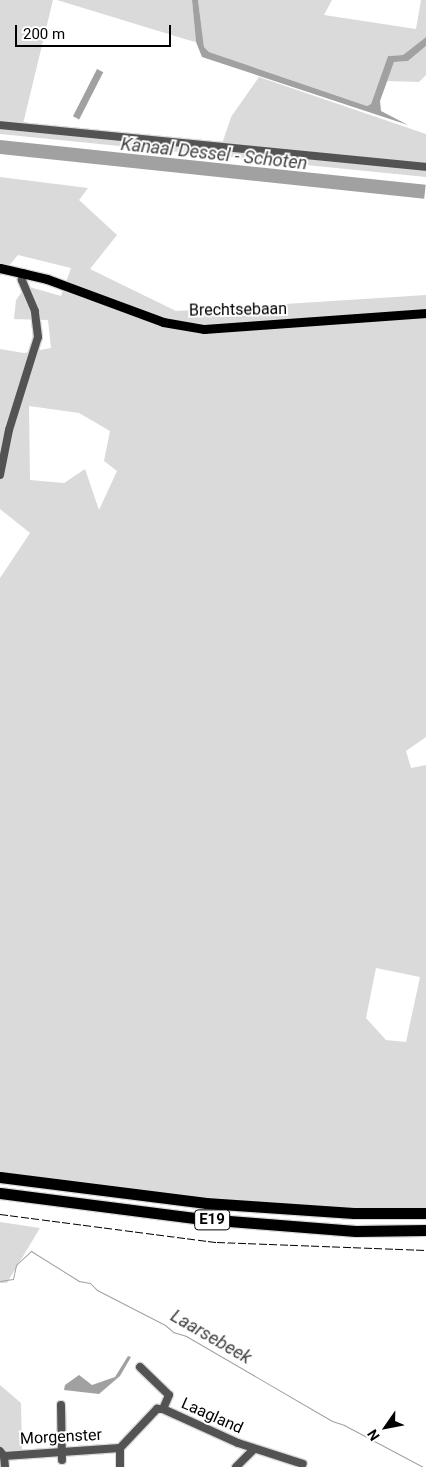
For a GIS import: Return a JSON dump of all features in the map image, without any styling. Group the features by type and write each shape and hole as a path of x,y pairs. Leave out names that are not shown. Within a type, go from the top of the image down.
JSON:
{"highway":[{"name":"E19","path":"0,1177 206,1203 354,1213 426,1213"},
{"name":"E19","path":"0,1193 204,1219 356,1230 426,1230"}],"main road":[{"name":"Brechtsebaan","path":"0,268 24,272 163,322 204,329 426,313"}],"street":[{"path":"0,125 426,168"},
{"path":"0,475 9,430 38,337 35,311 22,280 24,272"},
{"name":"Laagland","path":"140,1367 169,1395 162,1409 254,1449 303,1464"},
{"path":"61,1405 62,1460"},
{"path":"120,1467 120,1448 157,1409 162,1409"},
{"name":"Morgenster","path":"2,1453 120,1448"},
{"path":"236,1467 254,1449"},
{"path":"2,1453 5,1467"}],"shaded area":[{"path":"0,0 53,0 23,124 222,144 231,117 259,77 426,134 426,177 0,134"},
{"path":"57,0 192,0 196,42 188,40"},
{"path":"192,0 198,0 204,47 209,52 367,106 371,104 388,56 403,55 426,37 426,46 408,61 394,62 380,101 381,111 408,125 202,57 196,42"},
{"path":"198,0 332,0 324,15 416,29 421,0 426,0 426,37 403,55 388,56 371,104 367,106 209,52 204,47"},
{"path":"426,46 426,75 419,82 387,81 394,62 408,61"},
{"path":"97,69 103,72 79,119 73,116"},
{"path":"0,140 426,185 424,199 0,154"},
{"path":"0,177 88,188 79,200 117,235 90,269 176,311 426,295 426,737 406,751 411,768 426,765 426,1208 355,1208 206,1198 0,1172 0,578 30,533 0,509 0,349 24,353 51,348 48,320 14,319 16,300 26,286 61,296 71,268 18,255 0,276","holes":["29,406 79,413 110,431 104,461 117,471 99,510 85,469 64,483 30,480","376,968 420,977 406,1042 386,1040 366,1018"]},
{"path":"0,1222 40,1228 7,1283 0,1283"},
{"path":"128,1356 131,1357 120,1376 99,1394 64,1390 65,1385 79,1375 92,1385 115,1377"},
{"path":"0,1385 21,1403 22,1451 4,1453 0,1449"}],"waterway":[{"name":"Laarsebeek","path":"0,1281 13,1279 16,1265 31,1251 79,1281 90,1283 97,1290 165,1325 173,1332 186,1336 332,1421 344,1425 423,1467"}],"railway":[{"path":"0,1214 217,1242 426,1250"}],"water label":[{"name":"Kanaal Dessel - Schoten","path":"214,154"}]}
